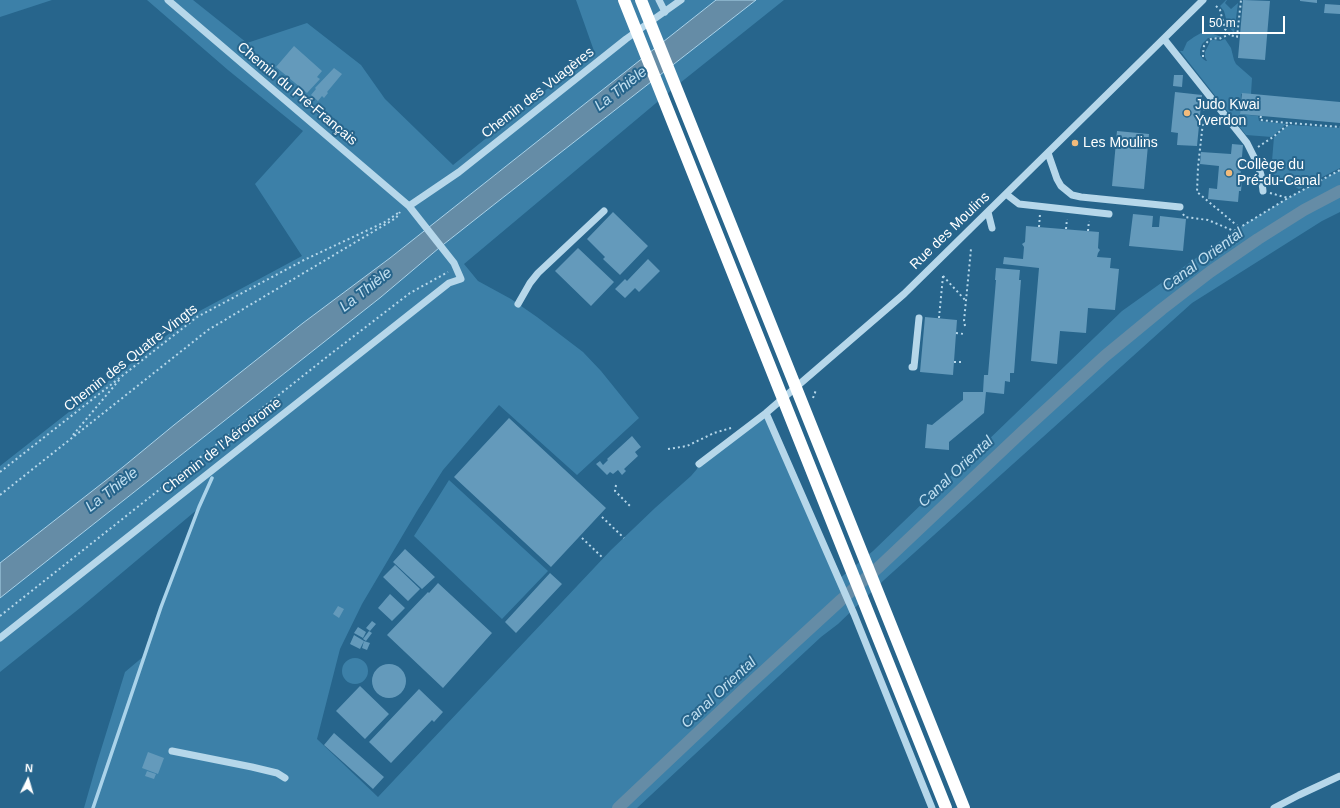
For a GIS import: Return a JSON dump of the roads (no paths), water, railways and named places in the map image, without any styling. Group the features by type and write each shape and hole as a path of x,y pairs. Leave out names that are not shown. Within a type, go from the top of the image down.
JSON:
{"highway":[{"path":"624,0 946,808"},
{"path":"641,0 964,808"}],"street":[{"name":"Chemin du Pré-Français","path":"168,0 409,206 455,265 461,278"},
{"path":"658,0 665,12"},
{"name":"Chemin des Vuagères","path":"409,206 459,172 626,39 681,0"},
{"name":"Rue des Moulins","path":"699,464 766,413 904,294 1203,0"},
{"path":"1164,39 1252,151 1261,175 1263,191"},
{"path":"1048,153 1057,179 1061,186 1072,195 1180,207"},
{"path":"1006,194 1019,204 1109,214"},
{"path":"518,304 530,283 538,273 604,211"},
{"path":"988,212 992,228"},
{"name":"Chemin de l'Aérodrome","path":"0,638 449,283 461,278"},
{"path":"912,367 914,367 919,318"},
{"path":"766,413 854,614 932,808"},
{"path":"172,751 277,772 285,778"},
{"path":"1274,808 1340,776"}],"water":[{"name":"La Thièle","path":"716,0 756,0 439,248 381,297 0,598 0,563 303,323 390,258"}],"waterway":[{"name":"Canal Oriental","path":"618,808 743,690 880,566 1105,356 1210,272 1304,210 1340,191"},
{"path":"93,808 161,607 199,507 212,478"}],"place":[{"name":"Judo Kwai Yverdon","path":"1187,113"},
{"name":"Les Moulins","path":"1075,143"},
{"name":"Collège du Pré-du-Canal","path":"1229,173"}]}
